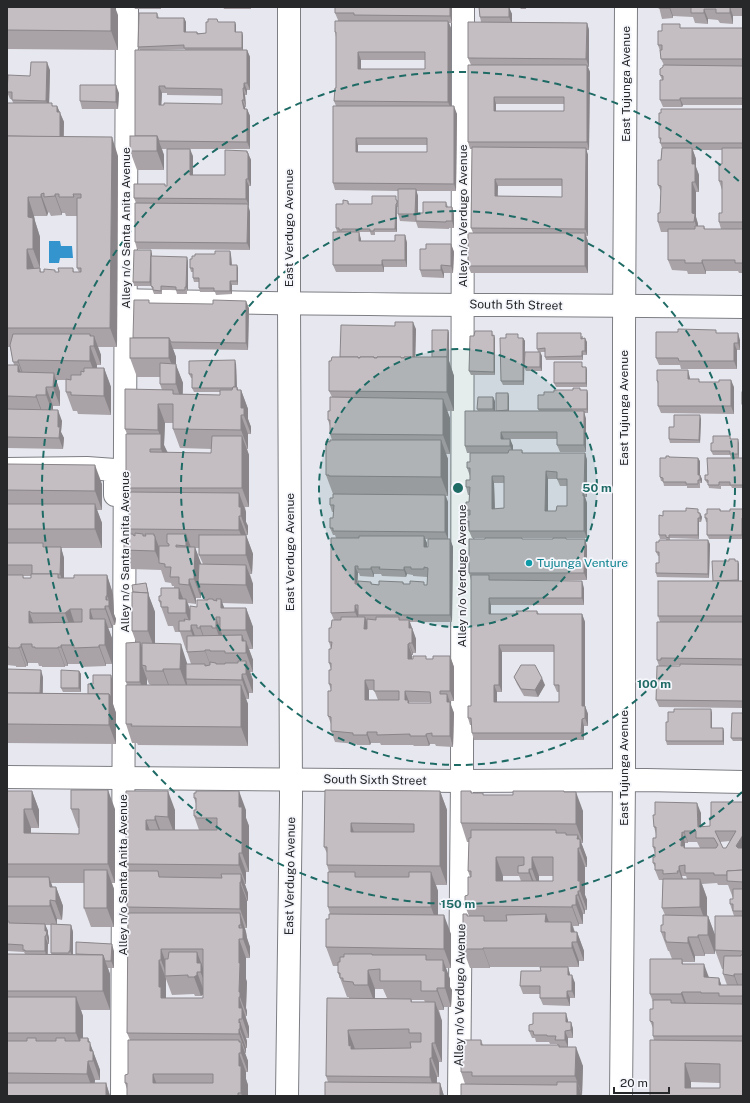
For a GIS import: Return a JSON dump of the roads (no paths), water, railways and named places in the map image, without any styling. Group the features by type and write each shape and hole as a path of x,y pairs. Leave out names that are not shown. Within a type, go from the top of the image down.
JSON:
{"street":[{"name":"Alley n/o Santa Anita Avenue","path":"122,1096 127,7"},
{"name":"East Verdugo Avenue","path":"287,1096 291,780 289,7"},
{"name":"Alley n/o Verdugo Avenue","path":"459,1096 462,781 463,7"},
{"name":"East Tujunga Avenue","path":"621,1096 624,780 624,306 626,7"},
{"name":"South 5th Street","path":"126,300 289,304 743,307"},
{"path":"7,469 87,468 115,470 116,523 114,545"},
{"name":"South Sixth Street","path":"7,777 743,782"}],"water":[{"path":"49,241 60,241 61,246 72,246 73,258 60,258 59,263 49,263"}],"place":[{"name":"Tujunga Venture","path":"529,563"}]}
